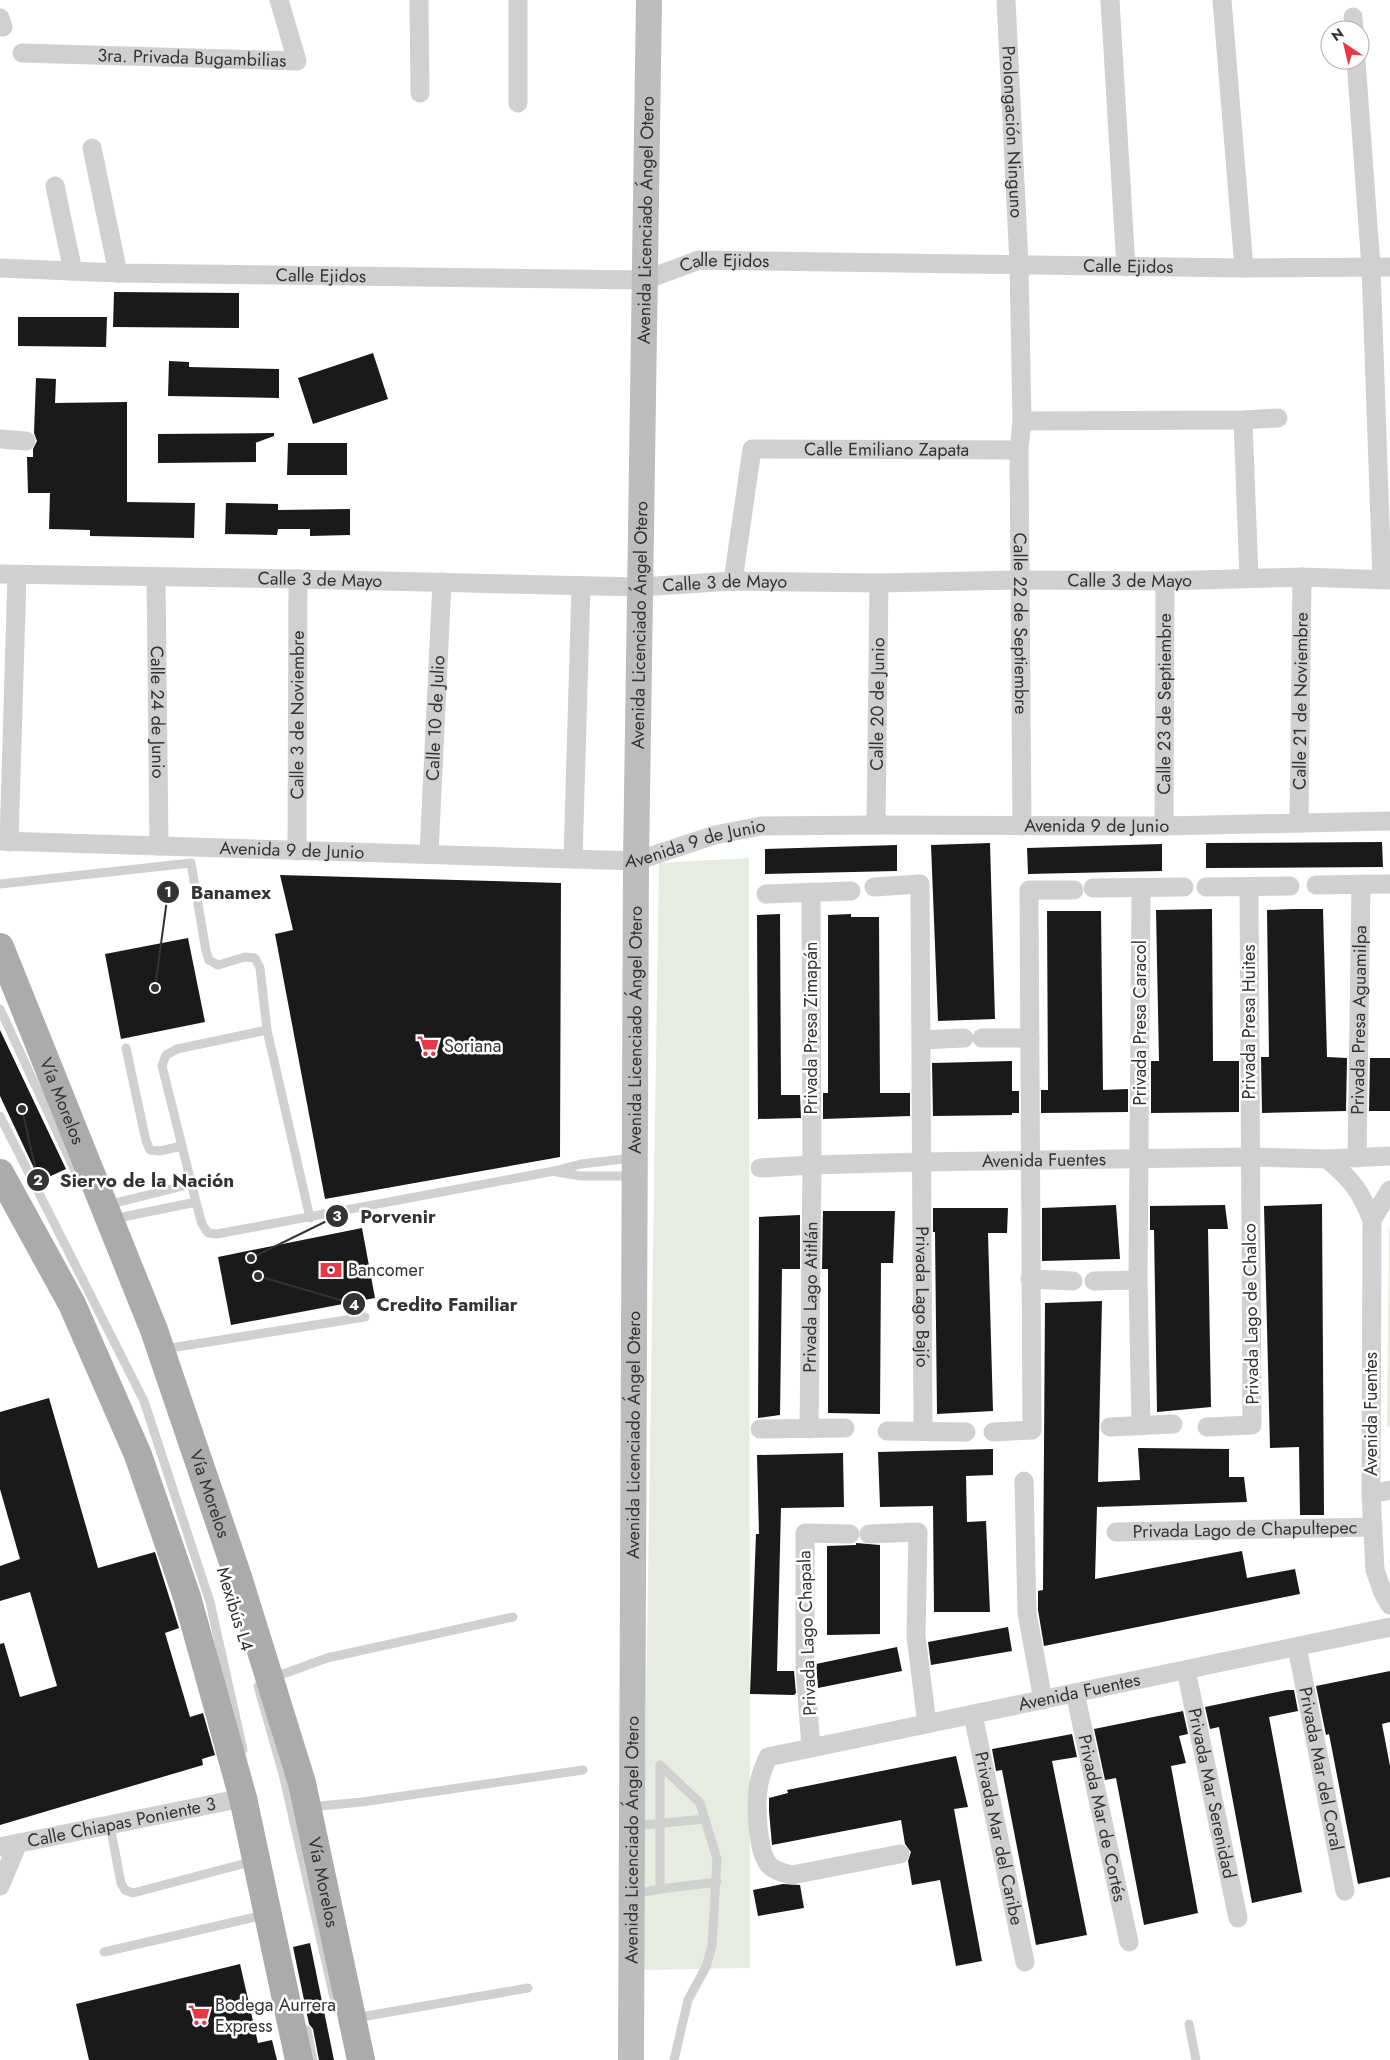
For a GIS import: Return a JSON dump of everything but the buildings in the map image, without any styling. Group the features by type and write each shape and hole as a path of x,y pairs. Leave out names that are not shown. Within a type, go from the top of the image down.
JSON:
{"main road":[{"name":"Avenida Licenciado Ángel Otero","path":"631,2060 636,861 649,0"},
{"name":"Vía Morelos","path":"0,947 161,1350 238,1577 262,1679 302,1783 345,2016 361,2060"},
{"path":"0,1173 67,1292 138,1455 187,1597 243,1798 299,2060"}],"street":[{"name":"3ra. Privada Bugambilias","path":"22,53 297,61 279,0"},
{"path":"419,0 420,93"},
{"path":"518,0 518,103"},
{"name":"Prolongación Ninguno","path":"1006,0 1019,264"},
{"path":"1110,0 1126,266"},
{"path":"1222,0 1244,268"},
{"path":"1357,70 1371,267 1386,579"},
{"path":"92,148 118,273"},
{"path":"55,186 73,271"},
{"name":"Calle Ejidos","path":"0,268 118,273 646,280 700,260 1244,268 1390,268"},
{"name":"Calle 22 de Septiembre","path":"1019,264 1022,421 1019,450 1022,826"},
{"path":"1022,421 1243,420 1278,418"},
{"path":"1243,420 1249,578"},
{"path":"0,439 26,441"},
{"name":"Calle Emiliano Zapata","path":"733,581 752,449 1019,450"},
{"path":"5,842 8,574"},
{"name":"Calle 3 de Mayo","path":"8,574 442,582 641,588 733,581 879,583 1020,580 1165,582 1302,577 1386,579"},
{"name":"Calle 24 de Junio","path":"156,577 159,846"},
{"name":"Calle 21 de Noviembre","path":"1299,823 1302,577"},
{"name":"Calle 3 de Noviembre","path":"297,851 298,579"},
{"name":"Calle 10 de Julio","path":"429,853 442,582"},
{"name":"Calle 23 de Septiembre","path":"1164,826 1165,582"},
{"name":"Calle 20 de Junio","path":"876,825 879,583"},
{"path":"573,859 581,586"},
{"name":"Avenida 9 de Junio","path":"5,842 429,853 636,861 715,835 761,826 1164,826 1390,821"},
{"name":"Privada Lago Bajío","path":"874,887 920,884 923,1431"},
{"name":"Privada Presa Aguamilpa","path":"1357,1158 1361,884"},
{"path":"1316,885 1390,884"},
{"path":"1206,887 1290,886"},
{"name":"Privada Presa Caracol","path":"1141,887 1138,1280 1141,1426"},
{"path":"1093,888 1184,887"},
{"name":"Privada Presa Huites","path":"1248,887 1249,1157"},
{"path":"993,1432 1032,1430 1029,890 1074,890"},
{"path":"766,894 851,891"},
{"name":"Privada Presa Zimapán","path":"810,892 812,1164"},
{"path":"921,1040 1030,1038"},
{"name":"Avenida Fuentes","path":"760,1168 812,1164 1249,1157 1328,1159 1390,1156"},
{"name":"Privada Lago de Chalco","path":"1207,1427 1252,1426 1249,1157"},
{"name":"Avenida Fuentes","path":"1328,1159 1350,1178 1364,1199 1372,1220 1372,1527 1375,1570 1383,1593 1390,1605"},
{"name":"Privada Lago Atitlán","path":"809,1429 812,1164"},
{"path":"1372,1220 1390,1190"},
{"path":"1030,1279 1073,1280"},
{"path":"1094,1281 1138,1280"},
{"path":"1110,1427 1173,1424"},
{"path":"760,1429 846,1428"},
{"path":"887,1431 966,1432"},
{"path":"1024,1481 1027,1613 1043,1700"},
{"path":"1371,1494 1390,1490"},
{"name":"Privada Lago de Chapultepec","path":"1116,1532 1372,1527"},
{"path":"869,1534 918,1532 916,1636 927,1724"},
{"name":"Privada Lago Chapala","path":"811,1748 805,1667 804,1533 850,1534"},
{"name":"Avenida Fuentes","path":"900,1854 792,1875 778,1872 769,1865 763,1853 757,1819 759,1780 768,1757 1390,1627"},
{"name":"Privada Mar del Coral","path":"1297,1647 1344,1891"},
{"name":"Privada Mar Serenidad","path":"1186,1670 1238,1918"},
{"name":"Privada Mar de Cortés","path":"1076,1693 1129,1942"},
{"name":"Privada Mar del Caribe","path":"973,1715 1025,1962"},
{"name":"Calle Chiapas Poniente 3","path":"9,1845 243,1798"},
{"path":"0,1886 9,1845"}],"lane":[{"path":"0,884 191,863 206,951 210,960 218,965 245,957 255,958 260,968 268,1030 310,1218"},
{"path":"0,1009 82,1185"},
{"path":"268,1030 177,1049 166,1055 162,1066 202,1224 208,1233 217,1234 310,1218 554,1172 581,1164 635,1166"},
{"path":"126,1048 146,1142 150,1150 160,1151 182,1146"},
{"name":"Mexibús L4","path":"0,1116 144,1401 210,1602 245,1756"},
{"path":"554,1172 581,1176 635,1166"},
{"path":"107,1213 191,1184"},
{"path":"107,1213 196,1202"},
{"path":"161,1350 365,1317"},
{"path":"513,1617 327,1658 308,1666 262,1679 283,1774 345,2016 528,1988"},
{"path":"660,1888 660,1765 700,1803 718,1859 712,1946 706,1967 688,2000 674,2060"},
{"path":"307,1808 362,1802 583,1770"},
{"path":"633,1826 705,1819"},
{"path":"110,1825 121,1883 125,1890 133,1893 256,1861"},
{"path":"633,1894 660,1888 716,1882"},
{"path":"104,1952 267,1914"},
{"path":"305,2022 313,2060"},
{"path":"1189,2024 1196,2060"}],"shaded area":[{"path":"749,858 750,1968 642,1970 659,863"},
{"path":"1390,1226 1390,1426 1387,1427 1389,1230"}],"place":[{"name":"Banamex","path":"155,988"},
{"name":"Soriana","path":"428,1046"},
{"name":"Siervo de la Nación","path":"22,1109"},
{"name":"Porvenir","path":"251,1258"},
{"name":"Bancomer","path":"331,1270"},
{"name":"Credito Familiar","path":"258,1276"},
{"name":"Bodega Aurrera Express","path":"199,2015"}]}
